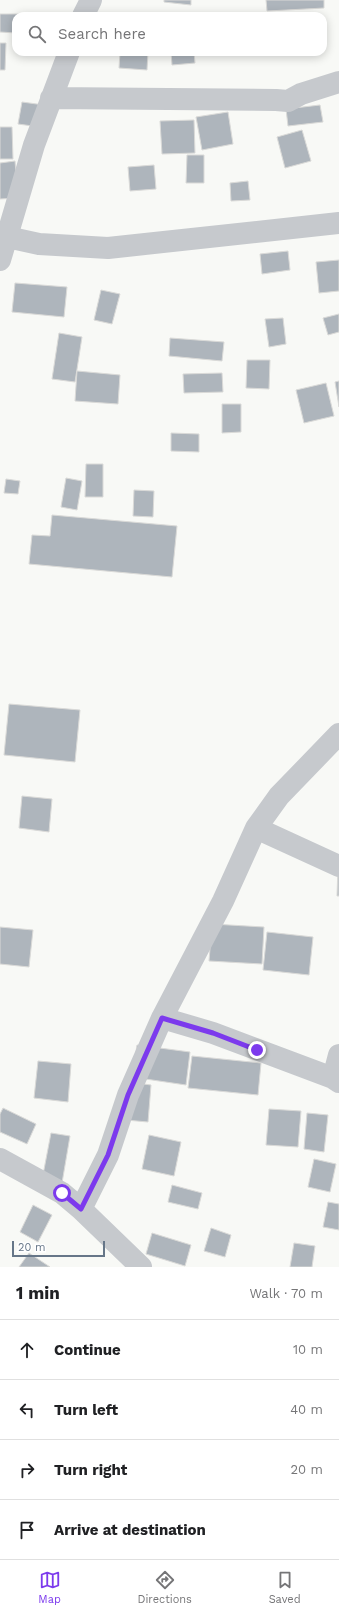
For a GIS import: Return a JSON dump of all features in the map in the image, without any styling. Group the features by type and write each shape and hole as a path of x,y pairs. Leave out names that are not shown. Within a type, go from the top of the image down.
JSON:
{"street":[{"path":"85,12 91,0"},
{"path":"0,260 34,145 67,56"},
{"path":"51,98 288,101 301,94 339,82"},
{"path":"7,238 39,244 108,248 339,222"},
{"path":"81,1209 108,1155 128,1095 162,1018 223,900 256,828 278,796 339,734"},
{"path":"256,828 339,866"},
{"path":"162,1018 213,1033 336,1080 339,1055"},
{"path":"0,1158 62,1193 142,1267"}],"building":[{"path":"164,0 191,0 191,5 164,2"},
{"path":"266,0 324,0 324,8 267,11"},
{"path":"0,14 12,14 12,33 0,32"},
{"path":"0,43 6,43 5,70 0,70"},
{"path":"120,56 148,56 147,70 119,68"},
{"path":"171,56 194,56 195,63 172,65"},
{"path":"22,102 44,105 40,127 18,124"},
{"path":"320,105 323,122 288,126 286,109"},
{"path":"228,112 233,144 202,150 196,117"},
{"path":"194,120 195,153 162,154 160,121"},
{"path":"0,127 12,127 13,159 0,159"},
{"path":"302,130 311,161 285,168 277,137"},
{"path":"187,155 204,155 204,183 186,183"},
{"path":"15,161 18,198 0,199 0,163"},
{"path":"154,165 156,189 130,191 128,167"},
{"path":"248,181 250,200 231,201 230,183"},
{"path":"288,251 290,270 262,274 260,254"},
{"path":"339,260 339,291 319,293 316,262"},
{"path":"15,283 67,287 64,317 12,312"},
{"path":"101,290 120,294 112,324 94,320"},
{"path":"339,314 339,332 328,335 323,318"},
{"path":"283,318 286,344 269,347 265,319"},
{"path":"59,333 82,337 75,382 52,379"},
{"path":"170,338 224,342 222,361 169,356"},
{"path":"247,360 270,360 269,389 246,388"},
{"path":"77,371 120,375 118,404 75,401"},
{"path":"222,373 223,392 184,393 183,374"},
{"path":"339,381 339,407 335,382"},
{"path":"326,383 334,416 304,423 296,390"},
{"path":"222,404 241,404 241,432 222,433"},
{"path":"171,433 199,434 199,452 171,451"},
{"path":"86,464 103,464 103,497 85,497"},
{"path":"66,478 82,481 77,510 61,507"},
{"path":"6,479 20,481 18,494 4,493"},
{"path":"134,490 154,491 153,517 133,516"},
{"path":"52,515 177,526 172,577 29,564 32,535 50,536"},
{"path":"9,704 80,710 75,762 4,755"},
{"path":"22,796 52,799 49,832 19,828"},
{"path":"338,865 339,896 337,896"},
{"path":"212,924 264,927 262,964 209,961"},
{"path":"0,927 33,930 29,967 0,964"},
{"path":"267,932 313,937 309,975 263,970"},
{"path":"137,1045 190,1052 186,1085 132,1077"},
{"path":"192,1056 261,1063 258,1095 188,1088"},
{"path":"38,1061 71,1064 68,1102 34,1098"},
{"path":"129,1082 151,1085 148,1122 126,1120"},
{"path":"3,1108 36,1124 27,1144 0,1132 0,1114"},
{"path":"269,1109 301,1111 298,1147 266,1145"},
{"path":"307,1113 328,1115 324,1152 304,1149"},
{"path":"51,1133 70,1136 62,1183 42,1180"},
{"path":"149,1135 181,1142 174,1176 142,1169"},
{"path":"314,1159 336,1164 330,1192 308,1187"},
{"path":"172,1185 202,1193 198,1209 168,1202"},
{"path":"328,1202 339,1204 339,1230 323,1227"},
{"path":"33,1205 52,1215 38,1242 20,1232"},
{"path":"211,1228 231,1235 225,1257 204,1251"},
{"path":"152,1233 191,1245 185,1266 146,1254"},
{"path":"294,1243 315,1246 312,1267 290,1267"},
{"path":"29,1253 50,1267 19,1267"}],"route":[{"path":"62,1193 81,1209 108,1155 128,1095 162,1018 213,1033 257,1050"}]}
